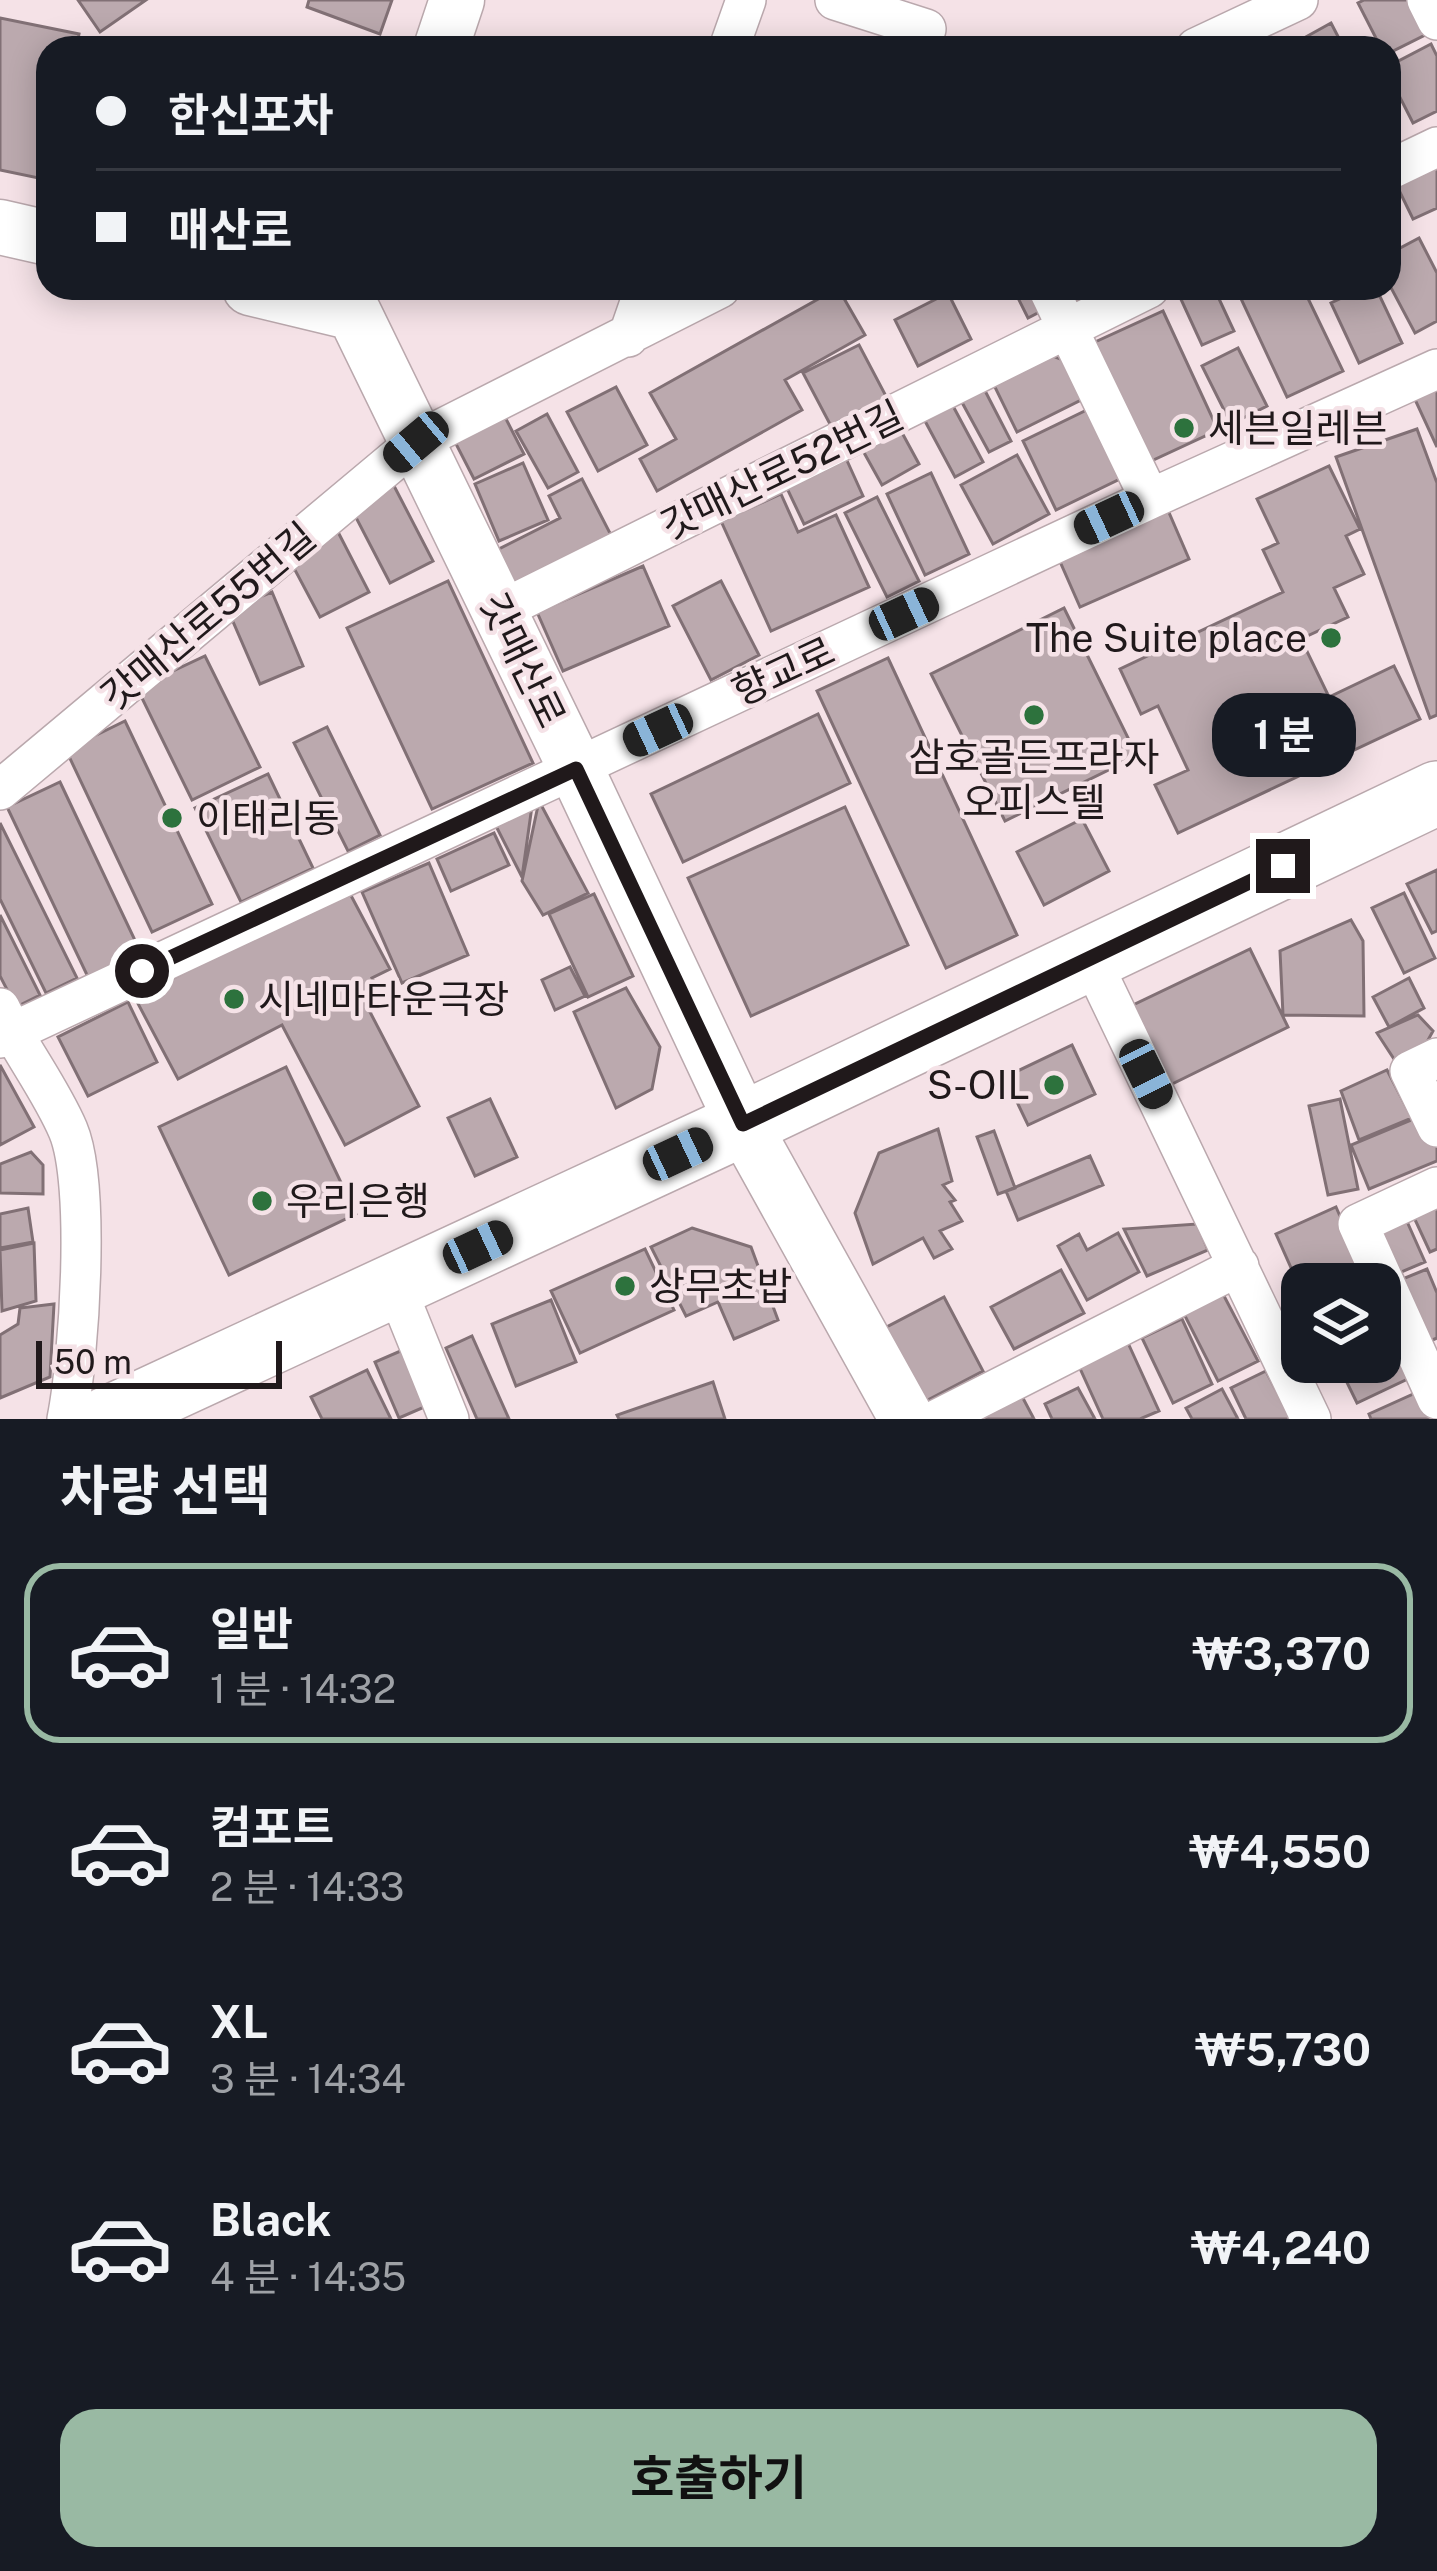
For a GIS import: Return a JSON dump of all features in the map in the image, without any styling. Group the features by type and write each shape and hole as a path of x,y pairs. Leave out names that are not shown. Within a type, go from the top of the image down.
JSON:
{"main road":[{"path":"106,1419 743,1124 1437,793"}],"street":[{"path":"445,36 457,0"},
{"path":"733,36 746,0"},
{"path":"835,0 935,26"},
{"path":"1222,36 1298,0"},
{"path":"1427,0 1437,20"},
{"path":"1401,164 1437,147"},
{"path":"0,226 36,235"},
{"path":"628,337 641,300"},
{"name":"갓매산로55번길","path":"0,790 416,442 697,300"},
{"path":"1053,300 1150,499"},
{"name":"갓매산로52번길","path":"499,610 1124,300"},
{"name":"갓매산로","path":"358,301 416,442 743,1124 908,1419"},
{"name":"향교로","path":"3,1026 576,769 1437,369"},
{"path":"1090,958 1311,1419"},
{"path":"3,1026 70,1133 80,1190 76,1373 67,1419"},
{"path":"1437,1058 1410,1071 1437,1127"},
{"path":"1437,1186 1358,1223 1437,1399"},
{"path":"938,1419 1238,1266"},
{"path":"395,1286 449,1419"}],"building":[{"path":"78,0 146,0 100,32"},
{"path":"309,0 392,0 380,34 307,7"},
{"path":"1409,0 1427,34 1401,47 1401,36 1375,36 1358,3"},
{"path":"0,18 79,34 36,36 36,178 0,170"},
{"path":"1331,23 1338,36 1308,36"},
{"path":"1431,44 1437,56 1437,111 1413,123 1401,100 1401,60"},
{"path":"1437,160 1437,208 1413,219 1401,194 1401,177"},
{"path":"1419,238 1437,273 1437,321 1415,333 1397,300 1401,248"},
{"path":"817,300 845,300 865,335 785,380 802,410 657,491 640,459 676,439 650,393"},
{"path":"934,300 952,300 971,339 918,366 895,320"},
{"path":"1019,300 1045,300 1049,307 1028,318"},
{"path":"1181,300 1220,300 1234,331 1202,345"},
{"path":"1242,300 1309,300 1343,371 1287,397"},
{"path":"1382,300 1402,343 1359,363 1331,303"},
{"path":"1163,311 1218,430 1149,462 1093,343"},
{"path":"859,345 887,398 831,426 803,373"},
{"path":"1238,348 1267,406 1231,424 1202,366"},
{"path":"1042,352 1066,361 1085,398 1017,432 990,377"},
{"path":"1437,381 1437,447 1412,393"},
{"path":"981,383 1011,441 989,452 958,395"},
{"path":"616,387 647,445 598,471 567,412"},
{"path":"953,406 983,462 955,477 925,421"},
{"path":"1093,407 1126,476 1056,510 1023,441"},
{"path":"547,414 578,472 548,488 516,431"},
{"path":"505,417 524,454 474,479 455,442"},
{"path":"900,429 919,464 882,485 862,449"},
{"path":"1417,429 1437,483 1437,715 1430,718 1336,457"},
{"path":"844,454 863,496 804,524 784,482"},
{"path":"1017,455 1049,514 993,544 961,485"},
{"path":"523,463 548,520 499,541 475,484"},
{"path":"1329,466 1360,529 1346,536 1364,574 1334,588 1348,617 1301,639 1329,697 1394,666 1420,719 1178,833 1155,785 1188,770 1158,706 1141,714 1120,669 1283,592 1263,550 1278,543 1257,499"},
{"path":"931,473 969,554 925,575 887,494"},
{"path":"582,479 612,537 515,587 495,551 560,518 549,496"},
{"path":"392,482 433,561 390,583 349,504"},
{"path":"781,494 798,532 836,515 869,587 771,631 721,521"},
{"path":"877,497 919,581 887,597 845,513"},
{"path":"1167,508 1189,559 1080,607 1058,557"},
{"path":"337,530 369,592 320,617 287,555"},
{"path":"643,566 669,626 563,671 537,612"},
{"path":"448,581 533,763 432,809 347,628"},
{"path":"721,581 759,655 711,680 673,606"},
{"path":"272,592 303,666 260,684 228,610"},
{"name":"삼호골든프라자 오피스텔","path":"1064,608 1137,756 1005,821 931,674"},
{"path":"205,656 260,767 192,800 137,688"},
{"path":"888,658 1017,935 946,968 817,691"},
{"path":"818,714 850,783 683,862 651,794"},
{"path":"125,721 212,904 152,932 66,750"},
{"path":"327,727 380,835 348,851 294,743"},
{"path":"268,774 313,868 241,902 195,808"},
{"path":"60,782 141,953 88,977 7,807"},
{"path":"539,801 588,893 543,915 522,881"},
{"path":"532,806 522,877 496,826"},
{"path":"845,807 908,945 751,1016 688,878"},
{"path":"1082,819 1109,871 1044,905 1017,852"},
{"path":"0,823 77,978 46,993 0,899"},
{"path":"494,833 509,865 451,891 437,859"},
{"path":"429,863 468,955 402,983 362,892"},
{"path":"1437,870 1437,931 1432,933 1407,884"},
{"path":"347,888 390,969 372,978 385,1003 370,1012 419,1106 345,1145 282,1025 178,1079 135,998"},
{"path":"1404,893 1435,958 1404,973 1372,908"},
{"path":"594,894 633,976 588,997 549,914"},
{"path":"0,915 40,995 16,1007 0,976"},
{"path":"1351,920 1363,941 1364,1016 1283,1015 1280,951"},
{"path":"1250,949 1288,1027 1170,1085 1131,1006"},
{"path":"570,967 585,996 555,1010 542,980"},
{"path":"1409,978 1424,1008 1389,1027 1373,997"},
{"path":"626,988 660,1047 652,1089 616,1108 574,1012"},
{"path":"128,1002 157,1062 88,1096 58,1037"},
{"path":"1418,1015 1433,1031 1427,1042 1394,1059 1377,1033"},
{"path":"1072,1045 1095,1094 1028,1125 1005,1077"},
{"path":"0,1065 34,1127 0,1145"},
{"path":"286,1067 356,1214 229,1275 159,1127"},
{"path":"1387,1070 1412,1118 1359,1140 1341,1091"},
{"path":"490,1099 517,1157 475,1176 448,1118"},
{"path":"1340,1099 1358,1189 1328,1195 1309,1106"},
{"path":"1423,1115 1437,1148 1437,1161 1369,1189 1351,1145"},
{"path":"938,1129 952,1181 943,1185 955,1200 950,1202 962,1221 940,1231 952,1249 934,1258 923,1238 873,1264 855,1213 879,1153"},
{"path":"994,1131 1015,1188 998,1194 977,1137"},
{"path":"31,1152 43,1165 43,1194 0,1193 0,1164"},
{"path":"1090,1156 1103,1185 1018,1220 1006,1191"},
{"path":"1437,1199 1437,1249 1430,1252 1411,1211"},
{"path":"1336,1207 1360,1262 1289,1263 1276,1234"},
{"path":"28,1208 33,1242 0,1248 0,1214"},
{"path":"1401,1208 1425,1262 1401,1272 1401,1263 1381,1263 1364,1224"},
{"path":"1197,1224 1208,1250 1147,1276 1124,1229"},
{"path":"692,1228 751,1247 778,1320 734,1339 718,1302 686,1316 651,1247"},
{"path":"1118,1233 1139,1272 1087,1300 1058,1246 1079,1234 1087,1250"},
{"path":"34,1243 36,1301 2,1311 0,1250"},
{"path":"645,1249 674,1310 580,1353 551,1291"},
{"path":"1427,1269 1437,1293 1437,1338 1416,1347 1401,1311 1401,1280"},
{"path":"1061,1270 1084,1313 1014,1349 991,1307"},
{"path":"1223,1294 1258,1361 1218,1381 1184,1314"},
{"path":"944,1297 983,1371 920,1404 881,1330"},
{"path":"551,1300 576,1362 516,1386 492,1324"},
{"path":"54,1304 50,1377 0,1398 0,1335 18,1324 20,1308"},
{"path":"1182,1319 1212,1384 1173,1403 1142,1338"},
{"path":"472,1336 509,1419 477,1419 446,1348"},
{"path":"1128,1343 1159,1411 1140,1419 1103,1419 1078,1364"},
{"path":"1401,1344 1416,1375 1401,1382"},
{"path":"412,1346 436,1402 399,1418 375,1362"},
{"path":"367,1370 391,1419 322,1419 311,1397"},
{"path":"1266,1371 1291,1419 1246,1419 1231,1388"},
{"path":"713,1382 725,1419 619,1419 617,1415"},
{"path":"1347,1383 1399,1383 1357,1403"},
{"path":"1016,1385 1034,1419 955,1419"},
{"path":"1078,1388 1095,1419 1052,1419 1045,1404"},
{"path":"1222,1389 1238,1419 1192,1419 1186,1408"},
{"path":"1420,1391 1433,1419 1371,1419 1369,1414"}],"place":[{"name":"세븐일레븐","path":"1184,428"},
{"name":"The Suite place","path":"1331,638"},
{"name":"삼호골든프라자 오피스텔","path":"1034,715"},
{"name":"이태리동","path":"172,818"},
{"name":"시네마타운극장","path":"234,999"},
{"name":"S-OIL","path":"1054,1085"},
{"name":"우리은행","path":"262,1201"},
{"name":"상무초밥","path":"625,1286"}],"route":[{"path":"142,971 576,769 743,1124 1283,866"}]}
